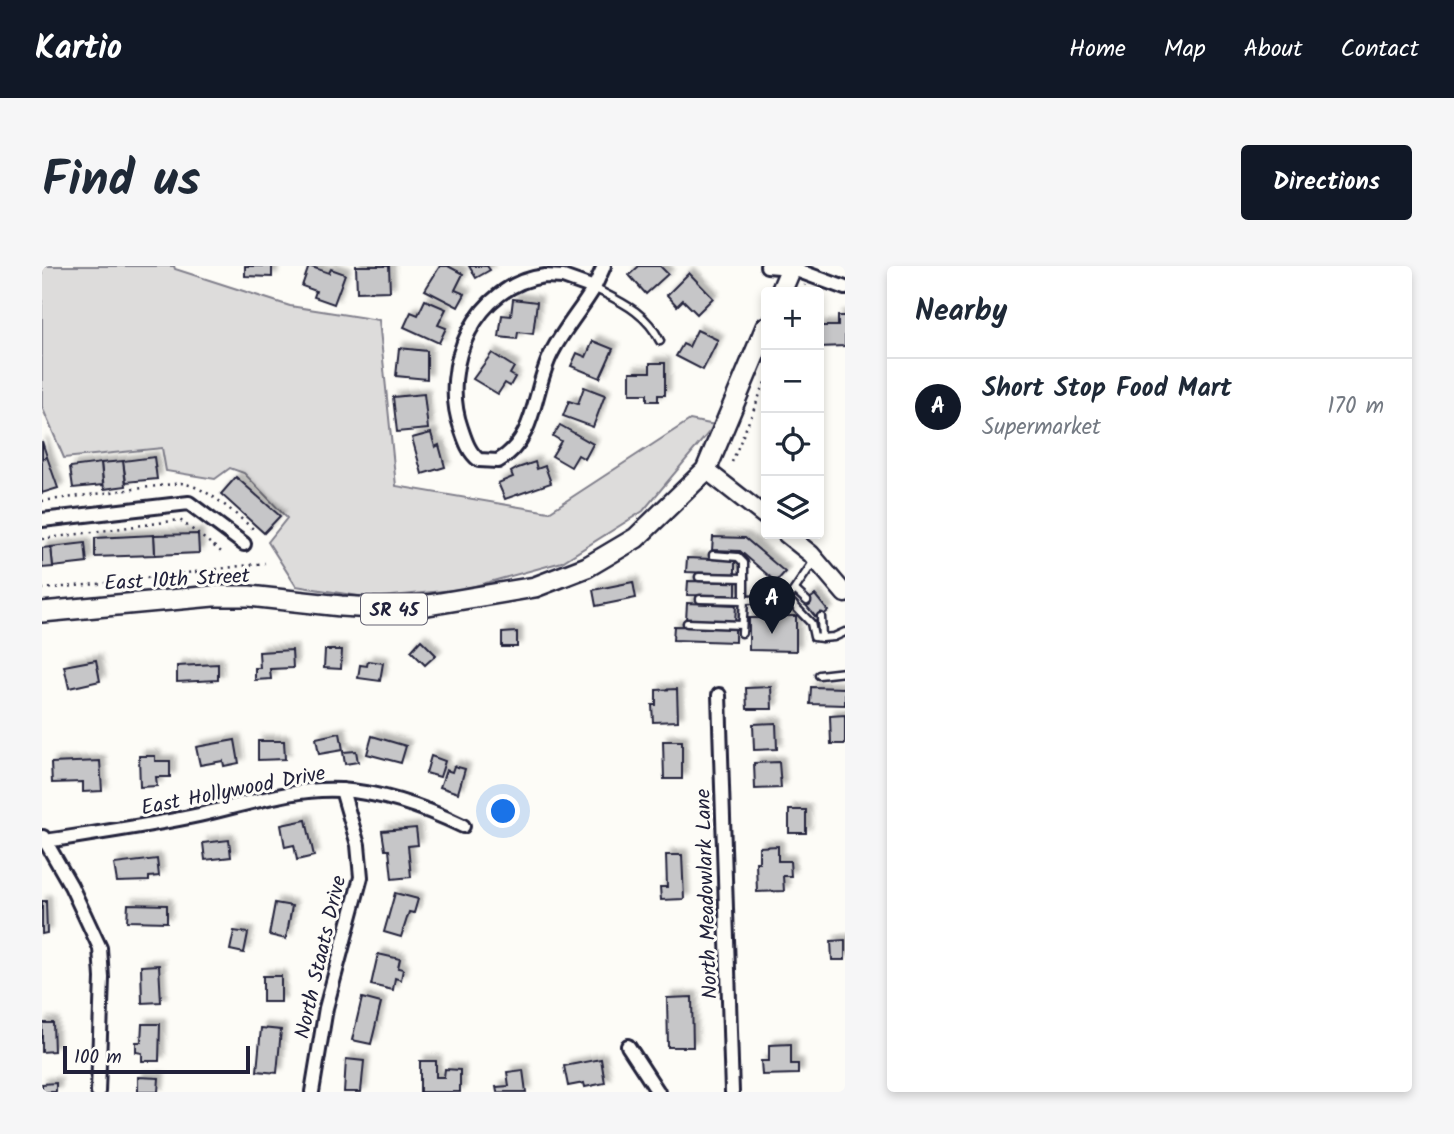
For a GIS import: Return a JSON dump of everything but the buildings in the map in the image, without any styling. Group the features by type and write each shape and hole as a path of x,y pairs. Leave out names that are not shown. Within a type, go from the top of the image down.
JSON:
{"main road":[{"path":"783,287 791,267"},
{"name":"East 10th Street","path":"42,612 225,596 387,609 535,587 587,567 636,538 706,470 761,339"},
{"path":"706,470 761,513"},
{"path":"792,539 815,559 845,594"}],"street":[{"path":"594,288 563,277 533,277 509,287 490,301 482,311 459,357 454,398 464,436 474,456 479,460 498,461 519,441 533,416 551,353 594,288 604,266"},
{"path":"767,266 791,267 845,288"},
{"path":"42,520 189,503 244,544"},
{"name":"North Meadowlark Lane","path":"719,695 732,1092"},
{"name":"East Hollywood Drive","path":"44,838 152,825 316,790 342,790 406,802 427,808 463,826"},
{"name":"North Staats Drive","path":"312,1092 326,1008 361,877 358,845 342,790"},
{"path":"44,838 88,918 100,948 102,978 98,1092"},
{"path":"628,1046 658,1092"}],"lane":[{"path":"594,288 639,313 653,327 660,341"},
{"path":"687,623 742,629 744,563 738,557 713,555"},
{"path":"789,599 815,559"},
{"path":"699,577 744,578"},
{"path":"795,590 807,601"},
{"path":"700,599 789,599 811,622 814,637 834,637 845,632"},
{"path":"821,617 822,638"},
{"path":"819,675 845,672"}],"path":[{"path":"732,461 761,392"},
{"path":"42,539 180,520 224,554"},
{"path":"42,589 265,563"}],"shaded area":[{"path":"42,266 174,266 175,269 290,306 379,320 396,486 549,512 690,420 715,425 643,511 562,562 464,589 371,598 296,586 268,542 287,518 244,473 230,468 215,479 166,471 162,448 64,458 42,407"}],"place":[{"name":"Short Stop Food Mart","path":"772,634"}]}
